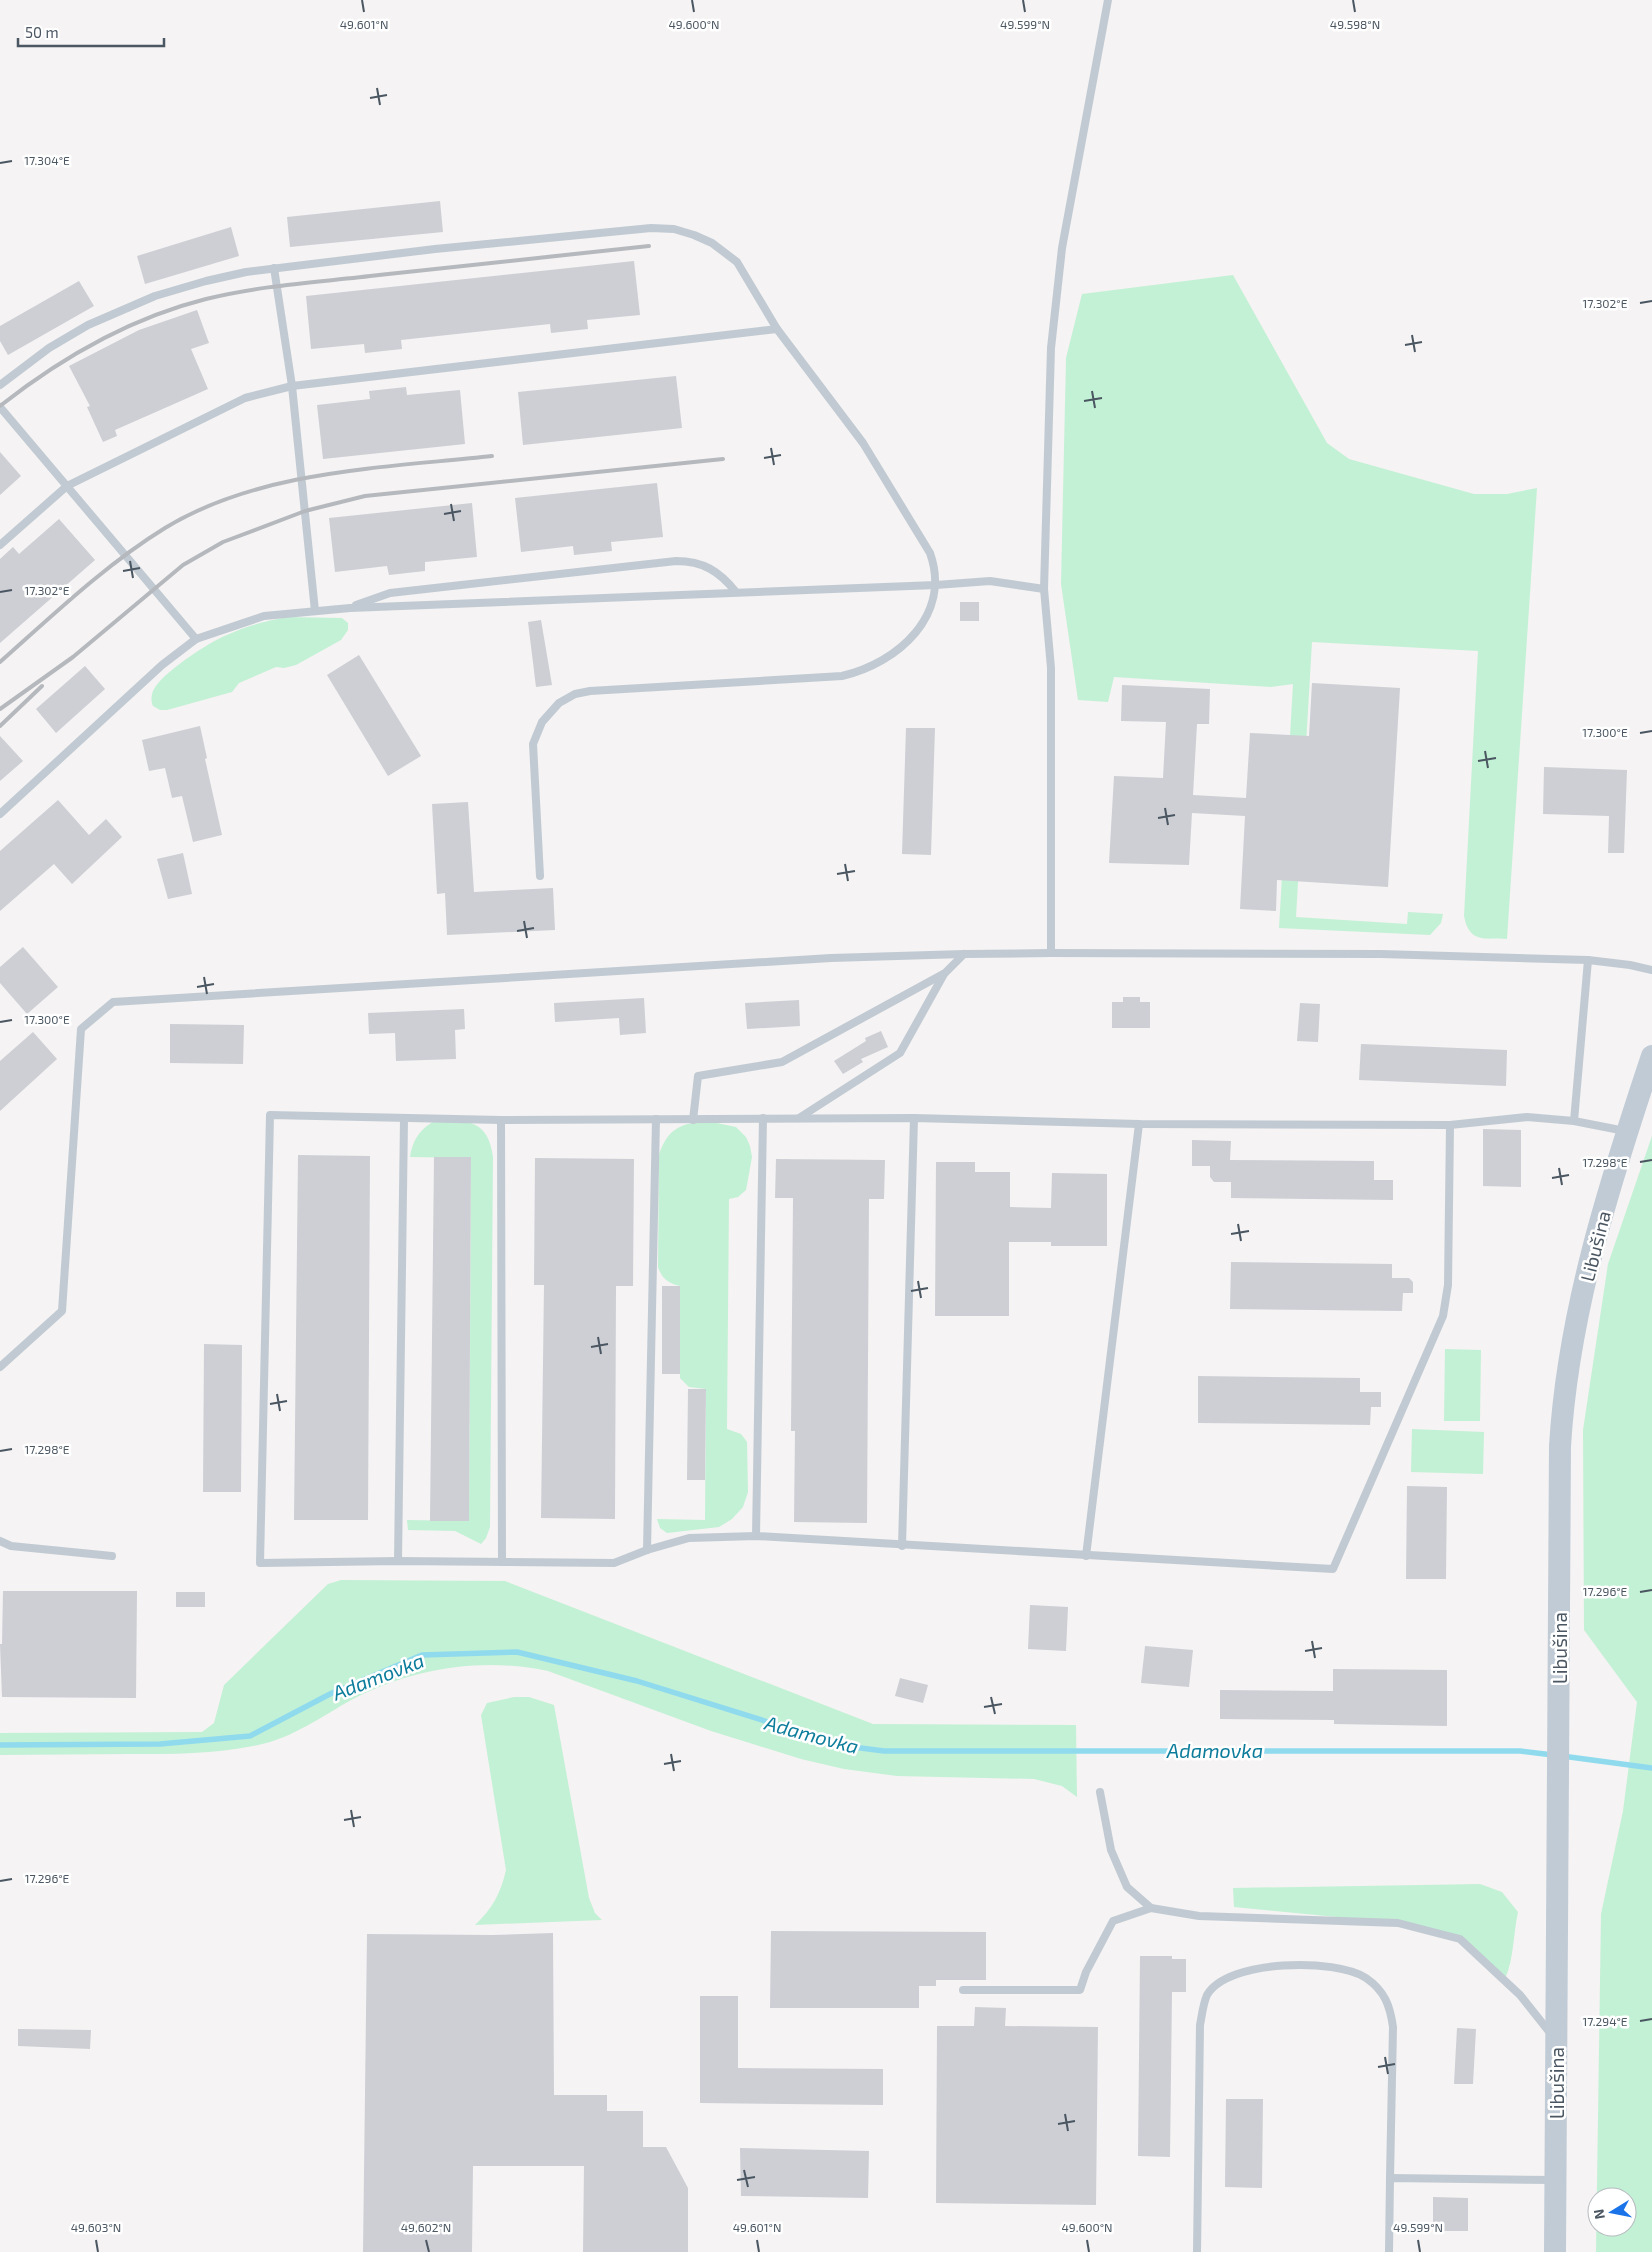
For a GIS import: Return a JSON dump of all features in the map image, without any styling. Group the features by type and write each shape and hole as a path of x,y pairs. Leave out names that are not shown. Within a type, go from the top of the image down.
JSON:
{"street":[{"name":"Libušina","path":"1555,2252 1560,1446 1563,1395 1569,1356 1596,1238 1627,1132 1652,1056"}],"lane":[{"path":"1051,953 1051,668 1044,589 1050,348 1062,248 1108,0"},
{"path":"0,385 50,348 120,310 155,296 246,272 602,231 650,228 674,229 712,243 736,262 777,329 864,443 930,553 936,584 934,598 919,627 903,646 889,658 869,669 842,676 590,691 575,694 559,703 542,722 533,744 540,876"},
{"path":"274,268 292,386 315,611"},
{"path":"0,545 67,486 245,398 292,386 777,329"},
{"path":"0,406 196,639"},
{"path":"350,608 390,593 676,561 688,561 707,566 726,580 736,592"},
{"path":"0,814 162,665 196,639 264,616 350,608 936,584 990,580 1044,589"},
{"path":"693,1120 698,1076 782,1062 945,972 964,954"},
{"path":"0,1367 62,1312 81,1029 113,1002 831,958 964,954 1381,954 1588,960 1630,965 1652,970"},
{"path":"1574,1121 1588,960"},
{"path":"799,1118 900,1053 945,972"},
{"path":"1450,1124 1448,1285 1443,1316 1333,1569 902,1546 756,1536 689,1538 647,1550 614,1564 398,1561 260,1563 270,1115 501,1120 914,1118 1139,1124 1450,1124 1527,1117 1574,1121 1627,1132"},
{"path":"756,1536 763,1118"},
{"path":"902,1546 914,1118"},
{"path":"398,1561 404,1119"},
{"path":"647,1550 656,1119"},
{"path":"501,1120 502,1562"},
{"path":"1086,1556 1139,1124"},
{"path":"0,1541 11,1546 112,1556"},
{"path":"1100,1792 1111,1850 1127,1886 1151,1908"},
{"path":"963,1990 1080,1990 1086,1972 1114,1920 1151,1908 1199,1916 1398,1923 1460,1939 1520,1995 1556,2042"},
{"path":"1197,2252 1200,2025 1208,1994 1218,1983 1237,1973 1256,1968 1327,1966 1350,1970 1366,1978 1381,1991 1390,2008 1392,2027 1389,2252"},
{"path":"1390,2178 1555,2180"}],"green space":[{"path":"1233,275 1327,443 1349,459 1474,494 1507,494 1537,488 1507,939 1485,938 1474,935 1466,925 1464,916 1478,651 1312,642 1296,917 1407,924 1408,912 1443,914 1441,923 1430,935 1279,928 1293,684 1271,687 1114,677 1108,702 1078,700 1061,584 1066,358 1082,294"},
{"path":"287,617 342,618 348,623 348,630 341,640 296,665 284,668 276,667 239,683 232,692 167,710 160,710 153,706 152,695 157,684 198,651 241,629"},
{"path":"436,1120 467,1122 475,1125 486,1136 493,1157 490,1527 486,1538 481,1544 455,1531 408,1530 407,1520 469,1521 471,1158 410,1157 418,1135"},
{"path":"707,1121 736,1127 746,1137 752,1157 746,1190 738,1197 729,1199 727,1429 741,1434 747,1442 748,1492 743,1507 732,1519 719,1527 667,1533 660,1528 657,1519 705,1520 706,1389 689,1387 680,1378 680,1286 666,1280 661,1275 658,1267 659,1155 666,1139 676,1129"},
{"path":"1652,1136 1652,2252 1596,2252 1596,2237 1637,2237 1637,2187 1597,2187 1601,1914 1623,1811 1637,1702 1584,1630 1583,1430 1608,1264"},
{"path":"1445,1349 1481,1350 1480,1421 1444,1421"},
{"path":"1412,1429 1484,1432 1483,1474 1411,1472"},
{"path":"341,1580 505,1581 873,1724 1076,1725 1077,1797 1062,1786 1034,1779 897,1776 844,1769 801,1759 711,1731 548,1671 498,1665 448,1668 399,1680 353,1699 295,1732 271,1742 242,1748 178,1754 0,1755 0,1733 202,1732 214,1723 224,1685 328,1584"},
{"path":"514,1697 529,1697 554,1705 589,1898 595,1913 602,1920 475,1925 495,1900 506,1870 481,1715 487,1703"},
{"path":"1480,1884 1502,1892 1518,1912 1512,1955 1505,1979 1460,1939 1398,1923 1234,1907 1233,1888"}],"building":[{"path":"440,201 443,232 290,247 287,217"},
{"path":"231,227 239,256 145,284 137,256"},
{"path":"634,261 640,315 587,320 588,329 551,333 550,324 401,340 402,349 365,353 364,344 311,349 306,296"},
{"path":"79,281 94,306 8,355 0,341 0,326"},
{"path":"197,310 209,343 191,349 208,389 115,430 117,436 103,442 87,407 90,406 69,366 139,330"},
{"path":"676,376 682,428 523,445 518,392"},
{"path":"406,387 407,395 460,390 465,444 323,459 317,405 370,399 369,391"},
{"path":"0,452 21,476 0,495"},
{"path":"657,483 663,537 611,542 612,551 574,555 573,546 521,552 515,498"},
{"path":"472,503 477,557 425,562 425,571 389,575 387,566 335,572 329,518"},
{"path":"59,519 95,560 0,643 0,559 13,547 19,554"},
{"path":"960,602 979,602 979,621 960,621"},
{"path":"541,620 552,685 536,687 528,622"},
{"path":"359,655 421,756 388,776 327,675"},
{"path":"85,666 105,689 56,733 36,709"},
{"path":"1312,683 1400,688 1388,887 1277,880 1276,911 1240,909 1245,816 1192,813 1189,865 1109,863 1114,776 1163,778 1166,722 1121,721 1122,685 1210,689 1209,724 1197,724 1193,795 1246,798 1250,733 1309,736"},
{"path":"200,726 207,758 205,759 222,835 193,842 182,796 172,798 165,768 149,771 142,740"},
{"path":"906,728 935,728 931,855 902,854"},
{"path":"0,736 23,761 0,781"},
{"path":"1544,767 1627,770 1624,853 1608,853 1609,816 1543,814"},
{"path":"58,800 89,835 106,819 122,837 72,884 54,864 0,911 0,851"},
{"path":"468,802 474,892 553,888 555,930 447,935 445,893 437,894 432,804"},
{"path":"183,853 192,894 168,899 157,859"},
{"path":"23,947 58,987 27,1014 0,983 0,967"},
{"path":"1123,997 1140,997 1140,1002 1150,1002 1150,1028 1112,1028 1112,1002 1123,1002"},
{"path":"644,998 646,1033 620,1035 619,1018 555,1022 554,1003"},
{"path":"799,1000 800,1026 747,1029 745,1003"},
{"path":"1300,1003 1320,1004 1318,1042 1297,1041"},
{"path":"464,1009 465,1029 455,1030 456,1059 396,1061 395,1033 369,1034 368,1013"},
{"path":"170,1024 244,1025 243,1064 170,1063"},
{"path":"881,1031 888,1047 861,1059 863,1062 843,1074 834,1061 866,1041 865,1038"},
{"path":"33,1032 57,1059 0,1111 0,1061"},
{"path":"1361,1044 1507,1050 1506,1086 1359,1080"},
{"path":"1483,1129 1521,1130 1521,1187 1483,1186"},
{"path":"1192,1140 1231,1141 1230,1160 1374,1161 1374,1180 1393,1180 1393,1200 1231,1198 1231,1182 1214,1182 1210,1177 1210,1166 1192,1166"},
{"path":"298,1155 370,1156 368,1520 294,1520"},
{"path":"434,1157 471,1157 469,1521 430,1521"},
{"path":"535,1158 634,1159 633,1286 616,1286 615,1519 541,1518 544,1285 534,1285"},
{"path":"776,1159 885,1160 884,1199 869,1199 867,1523 794,1522 795,1431 791,1431 793,1198 775,1198"},
{"path":"936,1162 975,1162 975,1172 1010,1172 1010,1207 1051,1208 1052,1173 1107,1174 1107,1246 1051,1246 1051,1242 1009,1242 1009,1316 935,1316"},
{"path":"1231,1262 1392,1264 1392,1278 1409,1278 1413,1282 1413,1293 1403,1293 1402,1311 1230,1309"},
{"path":"662,1286 680,1286 680,1374 662,1374"},
{"path":"204,1344 242,1345 241,1492 203,1492"},
{"path":"1198,1376 1360,1378 1360,1392 1381,1392 1381,1407 1371,1407 1370,1425 1198,1423"},
{"path":"688,1389 706,1389 705,1480 687,1480"},
{"path":"1407,1486 1447,1487 1446,1579 1406,1579"},
{"path":"3,1591 137,1591 136,1698 2,1697 0,1644 2,1644"},
{"path":"176,1592 205,1592 205,1607 176,1607"},
{"path":"1030,1605 1068,1607 1066,1651 1028,1649"},
{"path":"1145,1646 1193,1650 1189,1687 1141,1683"},
{"path":"1333,1669 1447,1670 1447,1726 1334,1724 1334,1720 1220,1719 1220,1690 1333,1691"},
{"path":"900,1678 928,1685 923,1703 895,1696"},
{"path":"771,1931 986,1932 986,1980 936,1980 936,1986 919,1986 919,2008 770,2008"},
{"path":"553,1933 554,2095 607,2095 607,2111 643,2111 643,2147 666,2147 688,2188 688,2252 583,2252 584,2166 473,2166 472,2252 363,2252 367,1934 492,1935"},
{"path":"1140,1956 1172,1956 1172,1959 1186,1959 1186,1992 1172,1992 1170,2157 1138,2156"},
{"path":"700,1996 738,1996 738,2068 883,2069 883,2105 700,2103"},
{"path":"975,2007 1006,2008 1005,2026 1098,2027 1096,2205 936,2203 937,2026 974,2026"},
{"path":"1457,2028 1476,2029 1473,2084 1454,2084"},
{"path":"18,2029 91,2030 90,2049 18,2046"},
{"path":"1226,2099 1263,2099 1262,2188 1225,2187"},
{"path":"740,2148 869,2151 868,2198 741,2196"},
{"path":"1433,2197 1468,2198 1468,2231 1433,2231"}],"waterway":[{"name":"Adamovka","path":"0,1745 160,1744 250,1736 330,1694 422,1655 517,1652 637,1681 845,1746 884,1751 1520,1751 1553,1755"},
{"name":"Adamovka","path":"1562,1756 1652,1768"}],"railway":[{"path":"0,406 47,372 97,342 150,317 206,299 292,284 649,246"},
{"path":"0,662 80,591 121,558 165,528 202,509 241,494 282,483 324,475 492,456"},
{"path":"0,709 73,657 183,565 223,542 305,511 365,496 723,459"},
{"path":"0,726 42,686"}]}
